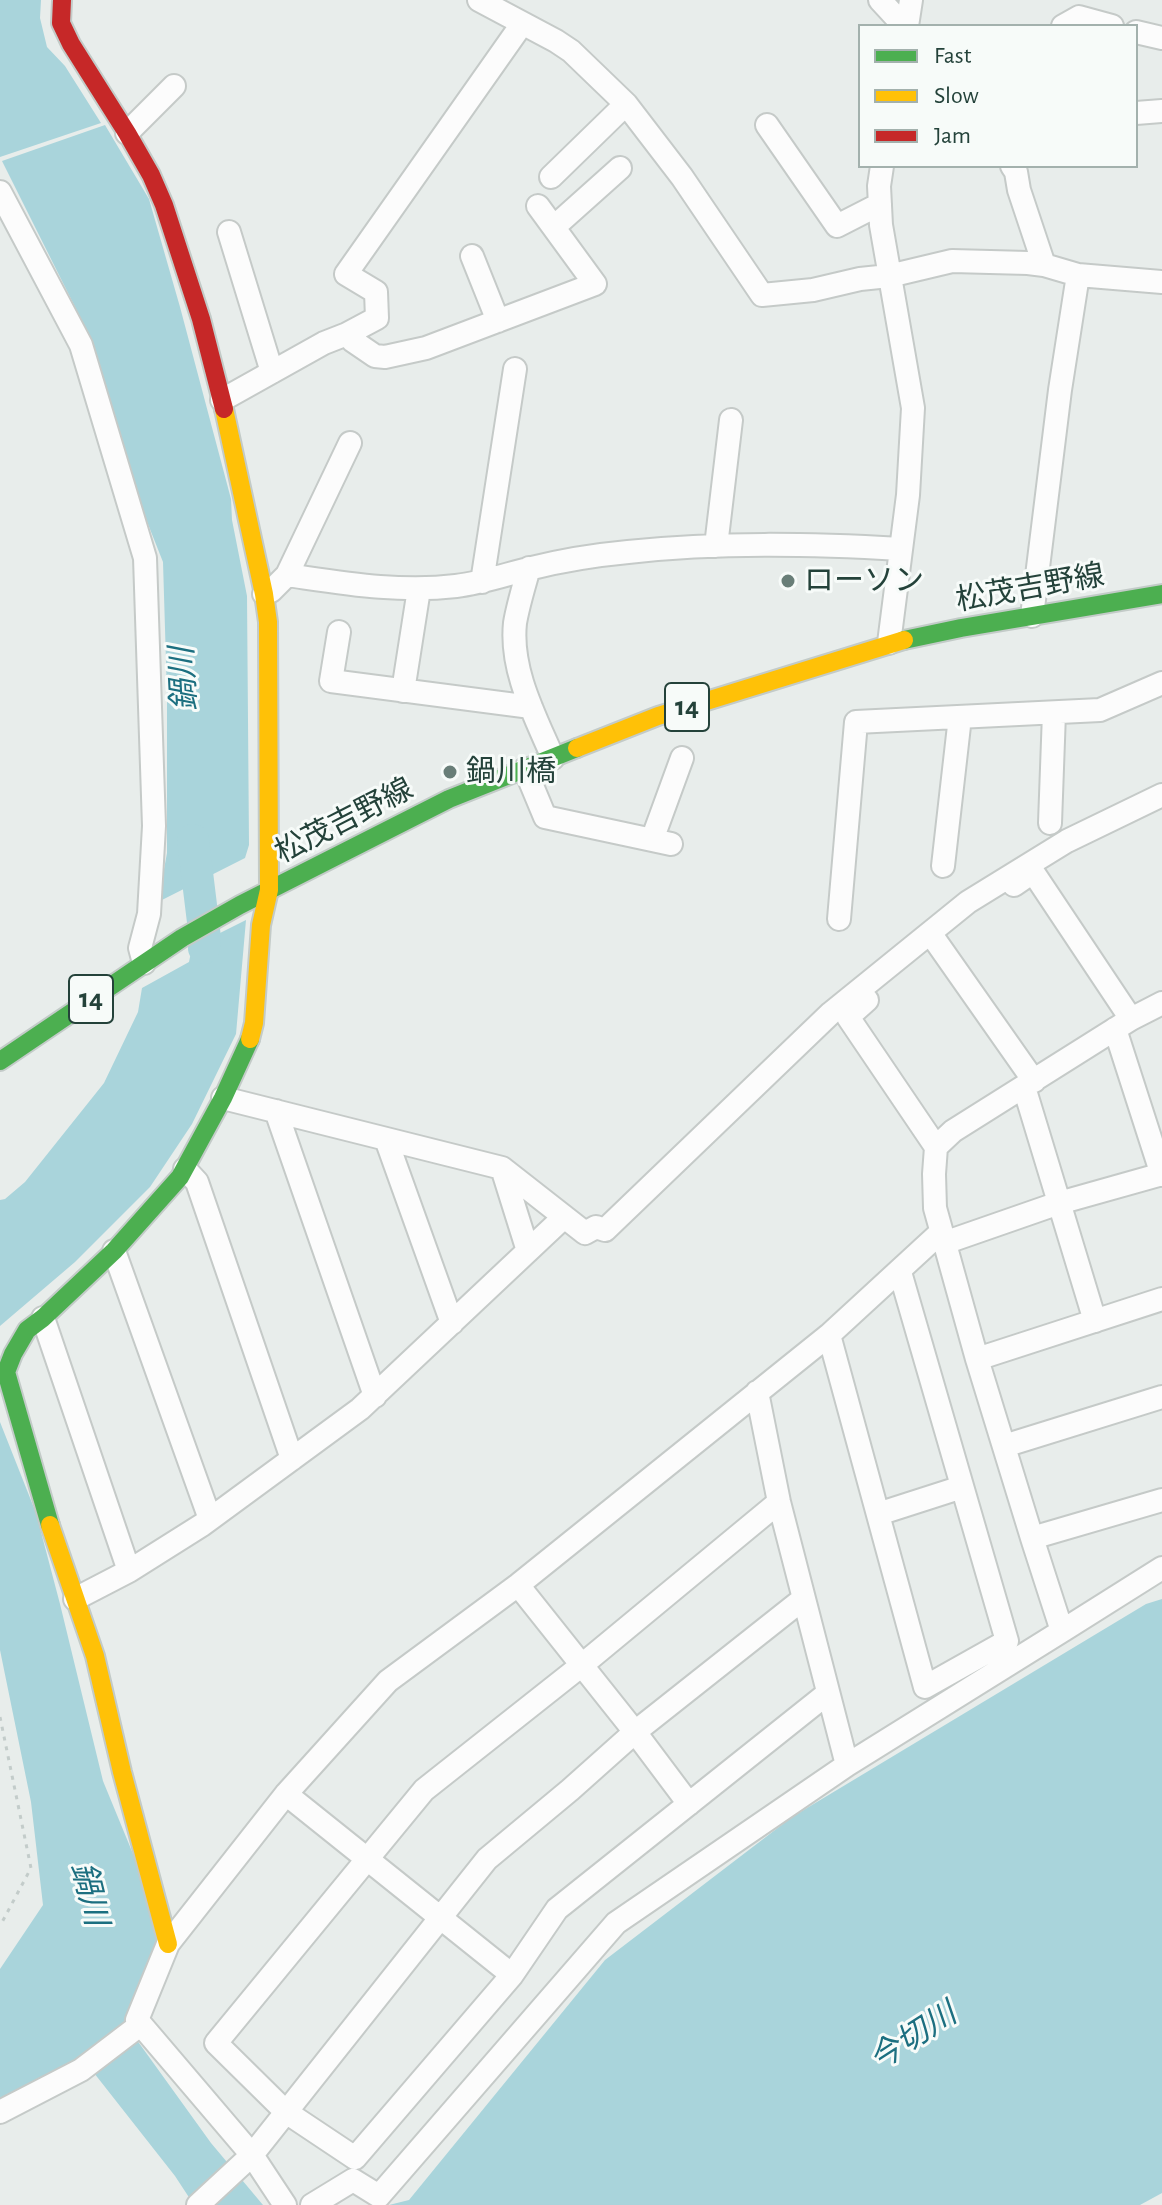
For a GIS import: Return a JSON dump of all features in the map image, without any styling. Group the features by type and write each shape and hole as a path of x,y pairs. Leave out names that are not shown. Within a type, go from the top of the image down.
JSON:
{"street":[{"path":"62,0 61,23 66,34 151,175 164,205 201,319 264,594 268,650 269,890 261,925 251,1036 223,1098 180,1177 114,1251 27,1330 6,1372 49,1522 95,1656 168,1944"},
{"path":"479,0 571,51 626,104 682,177 762,295 813,290 952,261 1044,265 1078,275 1162,282"},
{"path":"880,0 904,24"},
{"path":"906,24 911,0"},
{"path":"1067,24 1079,17 1105,24"},
{"path":"222,400 324,343 377,318 376,292 346,274 522,24"},
{"path":"1138,32 1162,38"},
{"path":"127,133 174,86"},
{"path":"551,177 626,104"},
{"path":"1138,113 1162,111"},
{"path":"767,125 837,226 880,204"},
{"path":"554,227 620,168"},
{"path":"882,168 879,186 881,225 913,408 908,495 889,643"},
{"path":"1018,168 1019,190 1044,265"},
{"path":"0,192 81,345 145,558 154,826 149,914 140,948 144,963"},
{"path":"347,334 375,356 385,357 426,348 595,284 538,206"},
{"path":"229,232 272,372"},
{"path":"472,256 498,321"},
{"path":"1032,616 1060,390 1078,275"},
{"path":"482,582 515,369"},
{"path":"716,546 731,420"},
{"path":"264,594 287,575 350,443"},
{"path":"287,575 419,589 482,582 574,558 616,553 716,546 809,545 901,549"},
{"path":"529,568 516,622 515,656 531,707 553,758"},
{"path":"403,691 419,589"},
{"name":"松茂吉野線","path":"0,1061 182,938 240,905 449,799 658,716 889,643 1162,594"},
{"path":"339,632 331,681 531,707"},
{"path":"839,919 856,722 1100,710 1162,683"},
{"path":"1050,823 1054,713"},
{"path":"943,866 960,717"},
{"path":"525,769 545,817 662,842 682,758"},
{"path":"223,1098 502,1168 585,1233 596,1227 605,1230 831,1013 968,902 1067,841 1162,795"},
{"path":"285,2205 137,2027 137,2020 168,1944 286,1794 388,1681 518,1585 829,1335 943,1237 1162,1174 1123,1024 1033,872 946,930 848,1017 936,1147 935,1208 943,1237 977,1359 1062,1631"},
{"path":"935,940 1029,1084 1059,1203 1095,1321"},
{"path":"936,1147 953,1131 1123,1024 1162,1003"},
{"path":"276,1111 375,1396"},
{"path":"386,1139 452,1323"},
{"path":"502,1168 528,1251"},
{"path":"185,1169 197,1182 292,1459"},
{"path":"75,1599 129,1571 210,1519 360,1409 564,1217"},
{"path":"114,1251 210,1519"},
{"path":"829,1335 925,1687 1007,1641 900,1272"},
{"path":"977,1359 1162,1299"},
{"path":"43,1318 129,1571"},
{"path":"757,1392 779,1502 847,1765"},
{"path":"1004,1446 1162,1397"},
{"path":"878,1514 962,1487"},
{"path":"1032,1538 1162,1500"},
{"path":"779,1502 582,1665 424,1790 216,2043 286,2112 355,2158 512,1975 557,1909 828,1693"},
{"path":"312,2205 353,2180 379,2196 616,1923 847,1765 1162,1568"},
{"path":"518,1585 689,1804"},
{"path":"198,2205 247,2161 487,1859 635,1732 803,1599"},
{"path":"286,1794 512,1975"},
{"path":"0,2112 81,2070 137,2027"}],"path":[{"path":"0,1717 31,1868 0,1926"}],"water":[{"path":"0,0 41,0 40,18 47,47 65,66 101,123 0,157"},
{"path":"105,125 149,199 231,499 232,520 247,596 249,845 245,858 158,902 167,853 163,562 142,509 88,333 2,161"},
{"path":"246,920 236,1034 192,1124 150,1187 75,1262 0,1326 0,1200 25,1182 104,1083 138,1012 142,988 189,962 192,947"},
{"path":"0,1422 36,1513 103,1781 138,1866 161,1954 125,2017 126,2025 211,2143 263,2205 194,2205 175,2176 83,2059 0,2100 0,1969 43,1905 31,1802 0,1650"},
{"name":"今切川","path":"1162,1599 1162,2193 1140,2205 389,2205 409,2200 605,1960 792,1817 1146,1604"}],"waterway":[{"name":"鍋川","path":"193,840 204,948"}],"traffic: fast":[{"path":"904,640 1162,594"},
{"path":"0,1061 182,938 240,905 449,799 577,748"},
{"path":"50,1525 6,1372 13,1354 27,1330 114,1251 180,1177 223,1098 250,1039"}],"traffic: slow":[{"path":"224,409 268,622 269,890 261,925 254,1023 250,1039"},
{"path":"577,748 658,716 904,640"},
{"path":"50,1525 95,1656 168,1944"}],"traffic: jam":[{"path":"62,0 61,23 71,44 127,133 164,205 201,319 224,409"}],"place":[{"name":"ローソン","path":"788,581"},
{"name":"鍋川橋","path":"450,772"}]}
